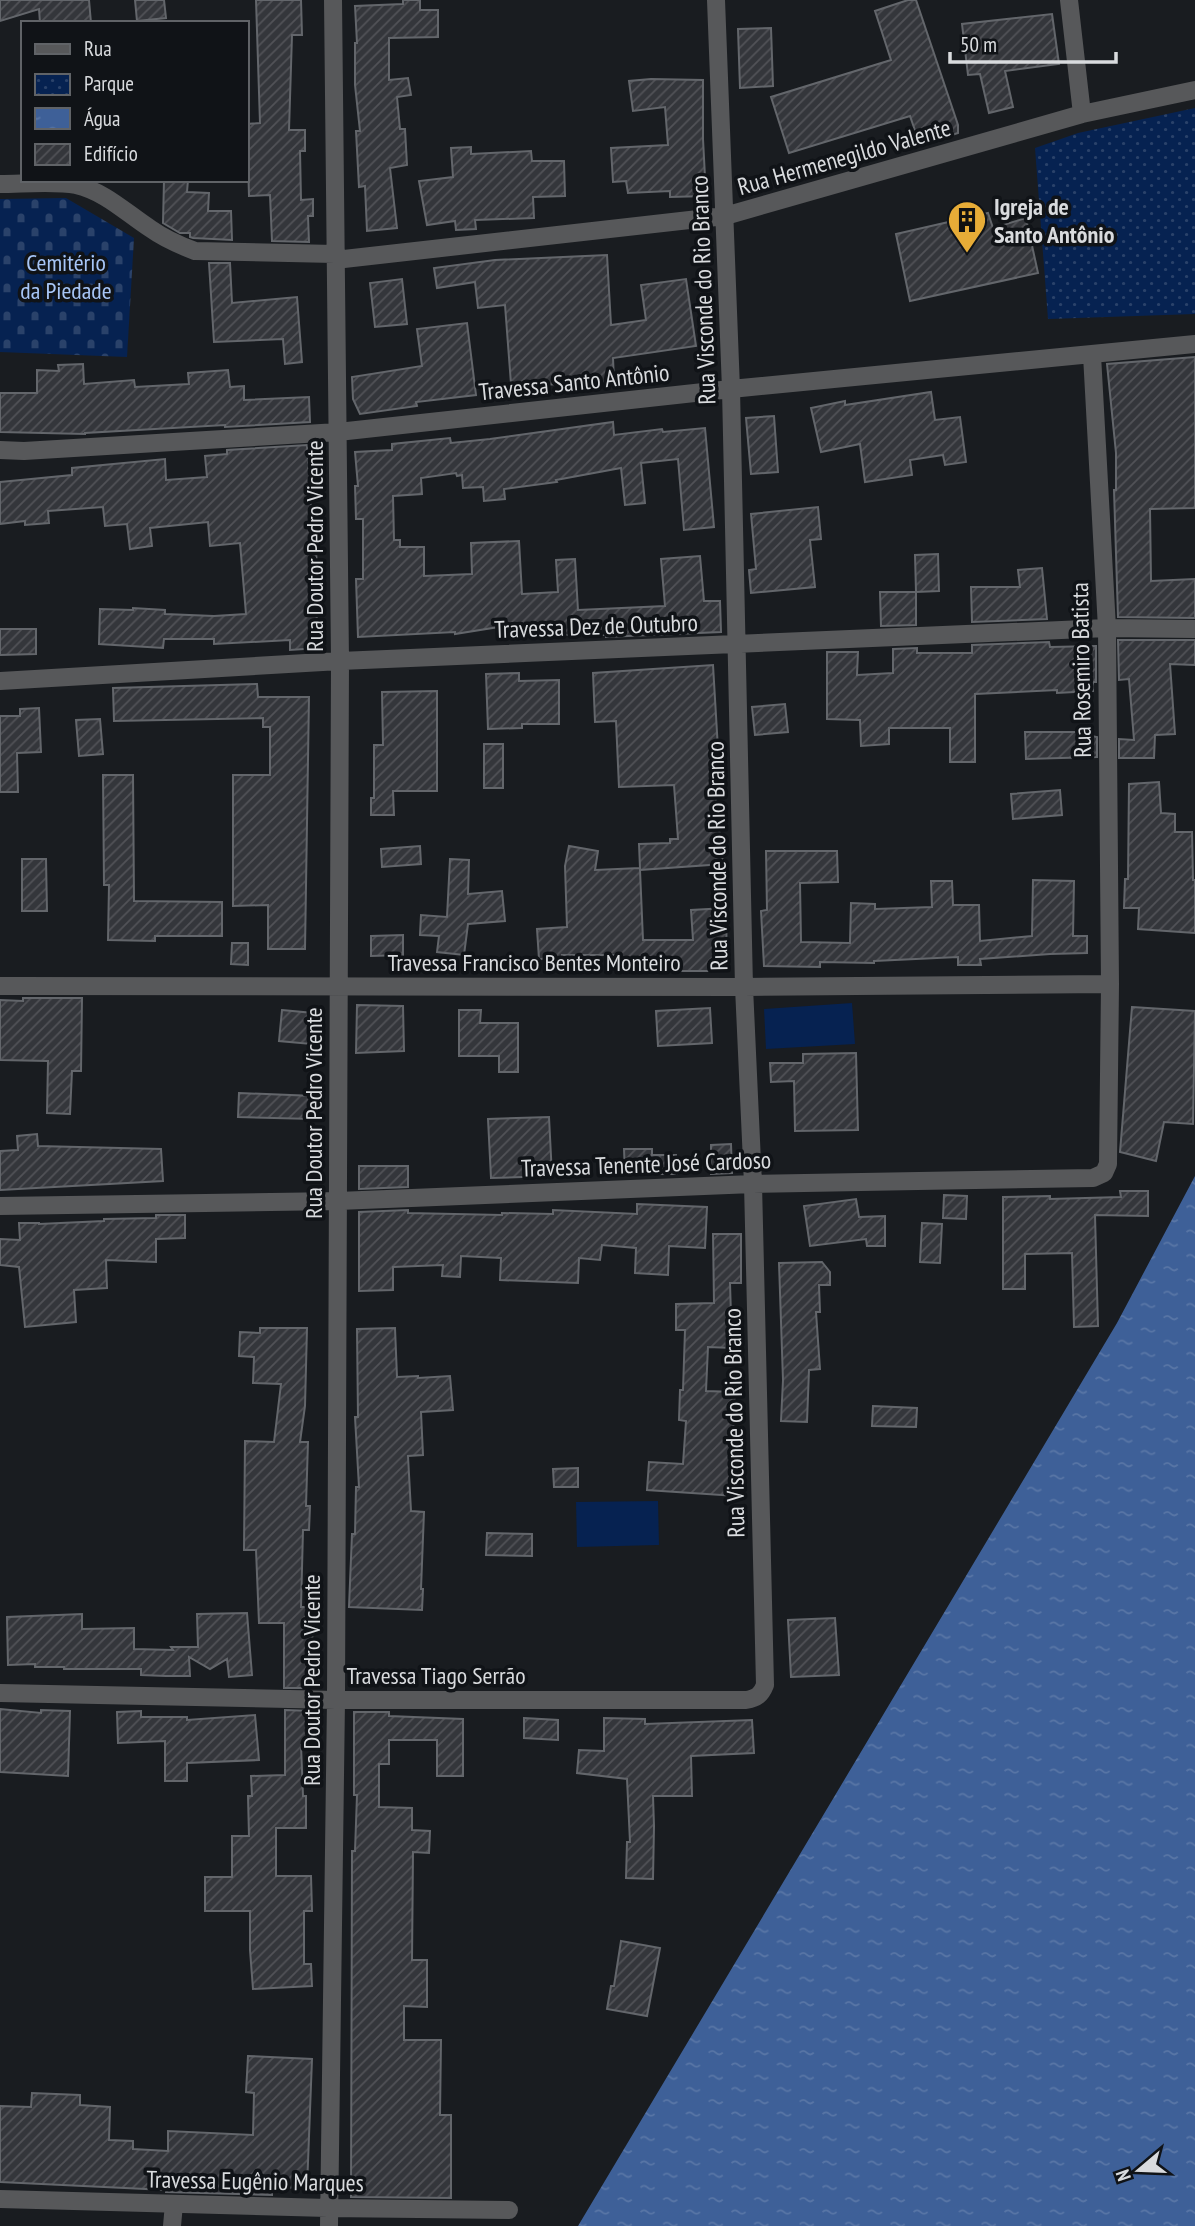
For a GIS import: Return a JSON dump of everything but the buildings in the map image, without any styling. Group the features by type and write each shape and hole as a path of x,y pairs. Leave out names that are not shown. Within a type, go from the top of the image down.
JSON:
{"street":[{"name":"Rua Doutor Pedro Vicente","path":"329,2217 336,1700 340,661 333,0"},
{"name":"Rua Visconde do Rio Branco","path":"716,0 731,389 744,987 753,1184 765,1685 761,1694 746,1700"},
{"path":"1069,0 1082,114"},
{"name":"Rua Hermenegildo Valente","path":"0,184 73,184 90,189 107,197 174,244 195,251 335,257 725,216 1082,114 1195,90"},
{"name":"Travessa Santo Antônio","path":"0,450 24,451 338,432 731,389 1195,344"},
{"name":"Rua Rosemiro Batista","path":"1092,355 1107,628 1110,984"},
{"name":"Travessa Dez de Outubro","path":"0,681 340,661 1107,628 1195,629"},
{"name":"Travessa Francisco Bentes Monteiro","path":"0,986 744,987 1110,984"},
{"name":"Travessa Tenente José Cardoso","path":"0,1206 338,1201 753,1184 1093,1178 1104,1173 1108,1164 1110,984"},
{"name":"Travessa Tiago Serrão","path":"0,1693 336,1700 746,1700"},
{"name":"Travessa Eugênio Marques","path":"0,2199 174,2204 329,2217 509,2210"},
{"path":"172,2226 174,2204"}],"green space":[{"path":"1195,108 1195,314 1048,319 1035,148 1078,133"},
{"name":"Cemitério da Piedade","path":"66,198 134,238 127,357 0,352 0,199"},
{"path":"852,1003 855,1044 766,1049 764,1009"},
{"path":"658,1501 659,1545 577,1547 576,1502"}],"water":[{"path":"1195,1176 1195,2226 578,2226 1117,1323"}],"place":[{"name":"Igreja de Santo Antônio","path":"967,254"}]}
